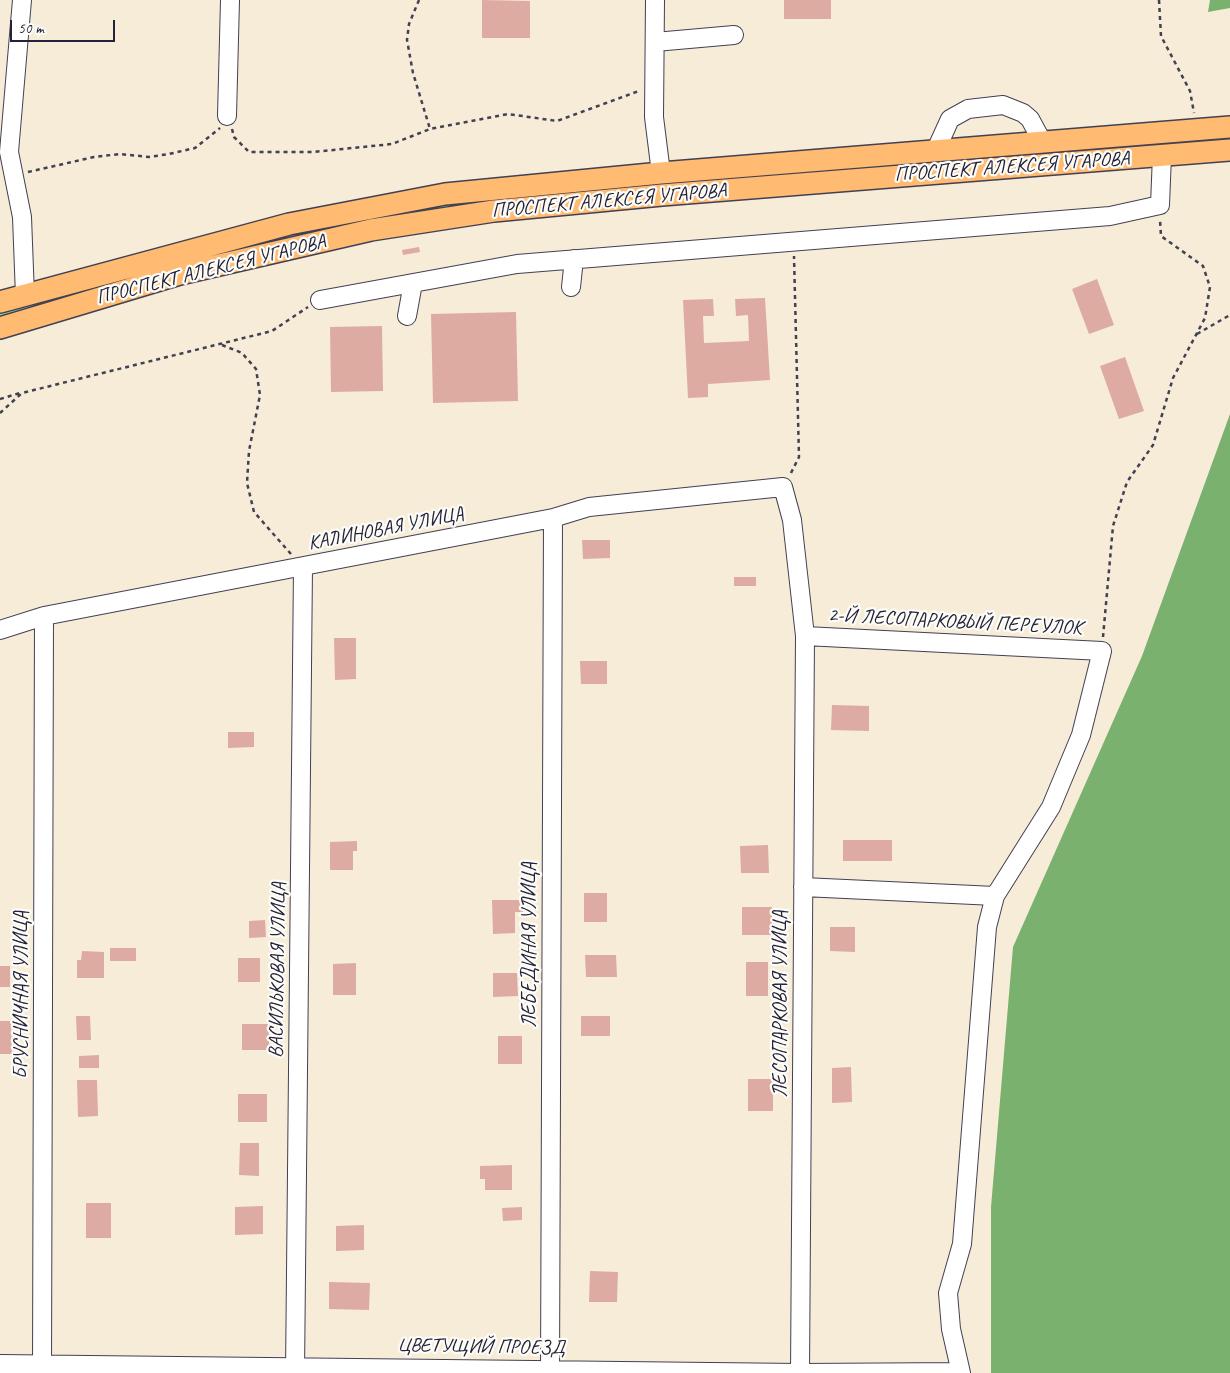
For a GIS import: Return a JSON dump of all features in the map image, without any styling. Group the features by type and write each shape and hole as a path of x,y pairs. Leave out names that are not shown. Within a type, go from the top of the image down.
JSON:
{"main road":[{"name":"ПРОСПЕКТ АЛЕКСЕЯ УГАРОВА","path":"0,302 289,224 445,194 661,173 1230,127"},
{"name":"ПРОСПЕКТ АЛЕКСЕЯ УГАРОВА","path":"0,328 180,274 371,230 494,211 662,194 1230,150"},
{"path":"661,173 662,194"}],"street":[{"path":"22,0 20,48 9,152 22,217 25,296"},
{"path":"227,116 230,0"},
{"path":"655,0 654,117 661,173"},
{"path":"655,42 734,35"},
{"path":"935,152 950,119 968,109 1003,106 1023,113 1030,119 1043,143"},
{"path":"320,300 517,264 1110,216 1160,205 1162,155"},
{"path":"571,286 574,259"},
{"path":"407,316 414,283"},
{"name":"КАЛИНОВАЯ УЛИЦА","path":"0,630 44,616 553,518 589,508 783,488"},
{"name":"ЛЕСОПАРКОВАЯ УЛИЦА","path":"783,488 792,520 805,636 800,1373"},
{"name":"ЛЕБЕДИНАЯ УЛИЦА","path":"550,1371 553,518"},
{"name":"ВАСИЛЬКОВАЯ УЛИЦА","path":"295,1369 303,567"},
{"name":"БРУСНИЧНАЯ УЛИЦА","path":"42,1369 44,616"},
{"name":"2-Й ЛЕСОПАРКОВЫЙ ПЕРЕУЛОК","path":"805,636 1102,651"},
{"path":"961,1373 951,1329 948,1293 962,1244 986,927 995,896 1051,807 1081,735 1102,651"},
{"path":"803,887 995,896"},
{"name":"ЦВЕТУЩИЙ ПРОЕЗД","path":"0,1364 42,1369 961,1373"}],"path":[{"path":"419,0 409,24 407,40 413,73 430,129"},
{"path":"1159,0 1161,36 1190,91 1197,129"},
{"path":"227,116 234,137 249,152 313,152 392,144 430,129 508,114 557,121 642,90 654,91"},
{"path":"14,176 94,157 120,154 150,157 195,148 218,132 227,116"},
{"path":"1102,651 1113,526 1126,482 1153,445 1173,378 1205,318 1210,287 1203,266 1161,236 1160,205"},
{"path":"783,488 799,457 794,242"},
{"path":"0,399 272,331 320,300"},
{"path":"1196,335 1230,315"},
{"path":"220,344 242,353 256,369 260,395 249,452 247,483 254,512 303,567"},
{"path":"0,413 22,393"}],"green space":[{"path":"1210,0 1230,0 1230,8 1208,12"},
{"path":"1230,135 1230,141 690,183 695,179"},
{"path":"629,186 629,189 513,202 0,319 0,312 237,245 393,212 481,200"},
{"path":"1230,414 1230,1373 991,1373 991,1207 1013,947 1142,656"}],"building":[{"path":"482,0 530,1 530,38 482,38"},
{"path":"784,0 831,0 831,19 784,19"},
{"path":"419,247 420,252 403,255 402,250"},
{"path":"1097,279 1114,325 1089,334 1072,289"},
{"path":"765,298 770,380 708,384 708,397 688,398 683,300 713,299 714,316 703,316 704,343 749,341 748,315 736,316 735,299"},
{"path":"516,312 518,401 433,403 431,314"},
{"path":"382,326 383,391 331,392 330,327"},
{"path":"1125,357 1144,411 1119,419 1100,366"},
{"path":"582,540 610,540 610,558 583,559"},
{"path":"734,577 756,577 756,586 734,586"},
{"path":"334,638 356,638 356,679 335,680"},
{"path":"580,661 607,661 607,684 581,684"},
{"path":"832,705 869,706 869,731 831,730"},
{"path":"228,732 254,732 254,747 228,748"},
{"path":"843,840 892,840 892,861 843,861"},
{"path":"357,841 357,851 353,851 353,870 330,870 330,842"},
{"path":"768,845 769,873 741,873 740,846"},
{"path":"584,893 607,893 607,922 584,922"},
{"path":"492,900 523,900 523,912 515,912 515,933 493,934"},
{"path":"742,907 772,907 772,935 742,935"},
{"path":"265,920 266,937 249,938 249,921"},
{"path":"830,927 855,927 855,952 830,951"},
{"path":"110,948 136,948 136,961 110,961"},
{"path":"82,951 104,952 104,978 77,978 77,960 81,960"},
{"path":"585,955 616,955 617,977 586,977"},
{"path":"238,958 260,958 260,982 238,982"},
{"path":"746,962 768,962 768,996 746,996"},
{"path":"356,963 356,995 333,995 333,964"},
{"path":"0,966 10,966 10,987 0,987"},
{"path":"493,973 517,973 518,996 493,997"},
{"path":"76,1016 90,1016 91,1040 77,1040"},
{"path":"581,1016 610,1016 610,1036 581,1036"},
{"path":"0,1021 11,1021 12,1054 0,1054"},
{"path":"242,1024 269,1024 269,1050 242,1050"},
{"path":"498,1036 522,1036 522,1064 498,1064"},
{"path":"99,1055 99,1068 79,1068 79,1056"},
{"path":"851,1067 852,1102 832,1103 832,1068"},
{"path":"748,1079 773,1079 773,1111 748,1111"},
{"path":"77,1080 97,1080 98,1116 78,1117"},
{"path":"238,1094 267,1094 267,1122 238,1122"},
{"path":"240,1143 259,1143 259,1176 239,1175"},
{"path":"512,1165 512,1190 485,1190 485,1179 480,1179 480,1166"},
{"path":"86,1203 111,1203 111,1238 86,1238"},
{"path":"263,1206 263,1234 235,1235 235,1207"},
{"path":"522,1207 522,1220 503,1221 502,1208"},
{"path":"364,1225 364,1250 336,1251 336,1226"},
{"path":"590,1271 618,1272 617,1302 589,1302"},
{"path":"329,1282 370,1283 369,1310 329,1309"}]}
